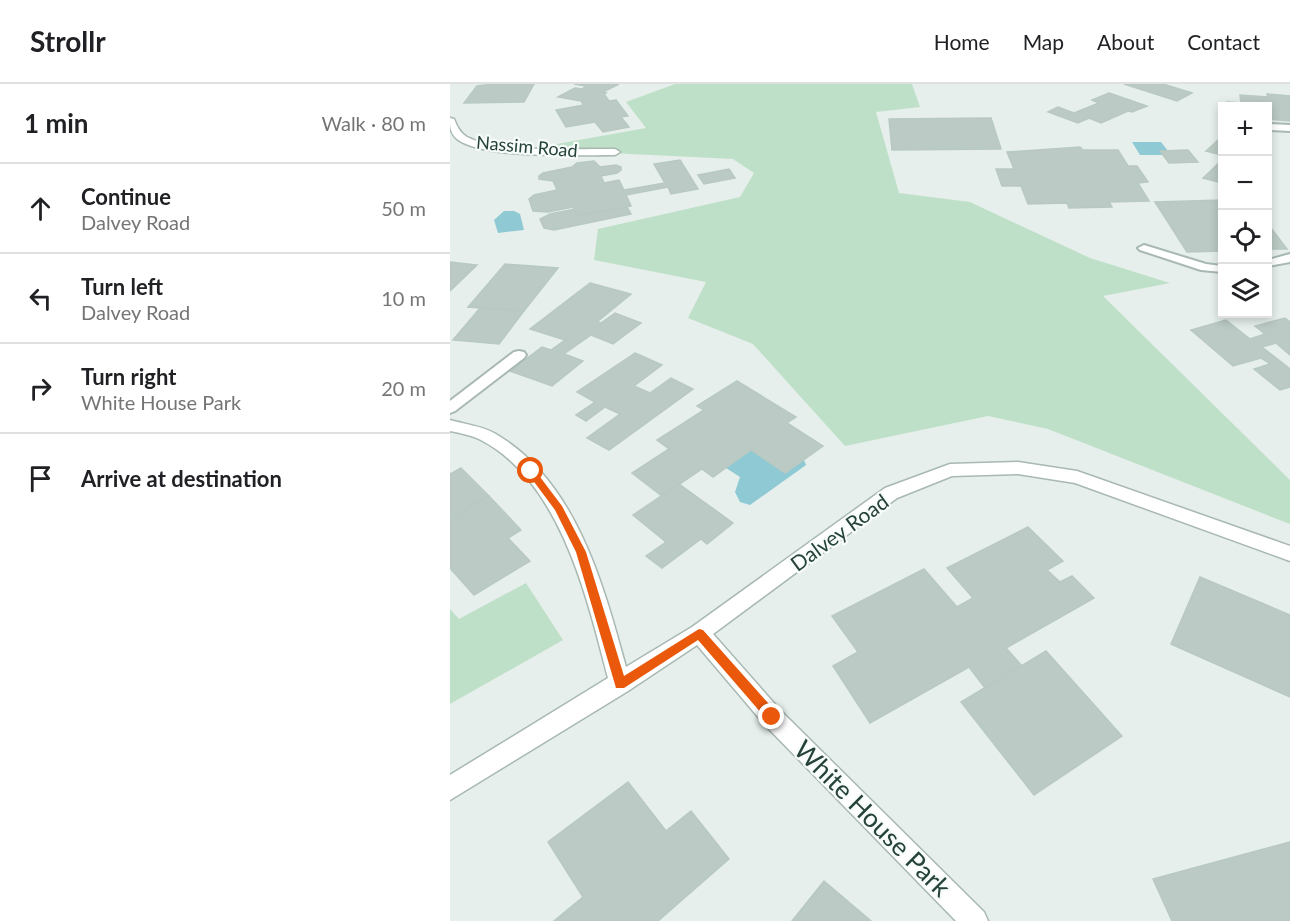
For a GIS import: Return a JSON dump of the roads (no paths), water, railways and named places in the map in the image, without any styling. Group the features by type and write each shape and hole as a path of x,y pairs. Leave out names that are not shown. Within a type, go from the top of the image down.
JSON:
{"street":[{"name":"Nassim Road","path":"450,121 460,138 480,144 526,149 615,152"},
{"path":"450,425 488,437 531,471 559,508 581,552 620,684"},
{"name":"Dalvey Road","path":"450,788 699,633 891,493 950,470 1018,468 1077,477 1290,554"},
{"name":"White House Park","path":"699,633 772,717 975,921"}],"lane":[{"path":"1272,127 1290,128"},
{"path":"1144,248 1218,268"},
{"path":"1272,262 1290,258"},
{"path":"450,408 519,355"}],"water":[{"path":"1132,142 1161,142 1168,151 1161,151 1163,155 1140,155"},
{"path":"504,211 514,211 520,214 524,230 498,233 494,220"},
{"path":"751,450 785,473 804,460 806,465 750,505 740,502 735,492 740,477 726,468"}]}
